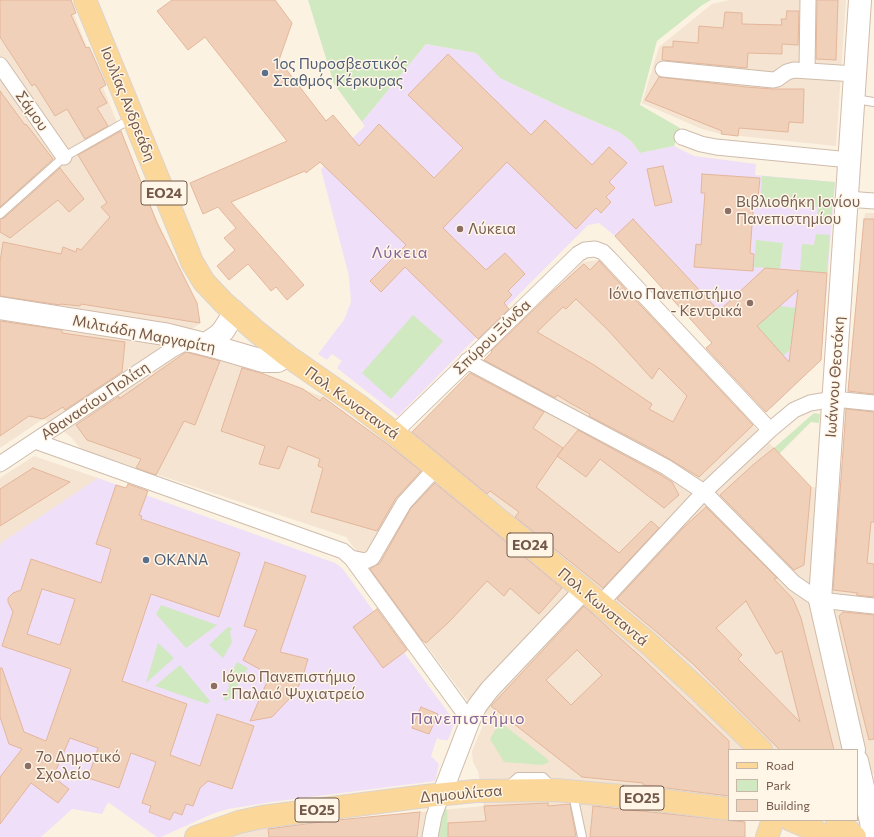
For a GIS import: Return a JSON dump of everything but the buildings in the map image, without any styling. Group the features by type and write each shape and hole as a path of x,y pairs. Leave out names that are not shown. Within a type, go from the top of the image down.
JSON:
{"main road":[{"name":"Ιουλίας Ανδρεάδη","path":"85,0 192,262 204,282 233,311 286,355"},
{"name":"Ιωάννου Θεοτόκη","path":"854,749 820,600 850,160 864,100 855,74 860,0"},
{"name":"Μιλτιάδη Μαργαρίτη","path":"0,308 137,330 198,342 263,361 278,361 286,355"},
{"path":"198,342 212,341 223,331 230,320 233,311"},
{"name":"Πολ. Κωνσταντά","path":"286,355 358,404 648,643 760,749"},
{"path":"858,764 871,809 874,835"},
{"name":"Δημουλίτσα","path":"196,837 229,831 262,817 442,794 504,790 555,790 644,798 728,809"},
{"path":"767,837 773,821"},
{"path":"792,821 812,835"},
{"path":"838,821 855,837"}],"street":[{"path":"807,71 808,0"},
{"name":"Σάμου","path":"0,65 64,157"},
{"path":"663,69 773,80 780,78 790,70 855,74"},
{"path":"682,137 700,144 716,147 850,160"},
{"path":"847,199 874,201"},
{"name":"Σπύρου Ξύνδα","path":"394,433 578,254 585,250 595,249 603,252 609,258 770,430"},
{"name":"Αθανασίου Πολίτη","path":"0,464 173,349 198,342"},
{"path":"468,361 666,468 704,492 794,583 820,600 874,606"},
{"path":"430,837 434,816 470,721 477,706 490,689 592,597 770,430 794,410 810,403 834,399 874,403"},
{"path":"35,441 333,546 343,551 351,558 470,721"},
{"path":"351,558 364,561 372,558 404,503 436,468"}],"lane":[{"path":"0,214 64,157 122,124 134,119"},
{"path":"575,804 582,837"}],"shaded area":[{"path":"0,0 68,0 148,200 200,323 174,343 323,397 394,449 582,262 600,260 810,487 840,489 865,213 874,213 874,774 858,778 858,749 728,749 728,821 745,821 745,837 220,837 237,830 484,806 478,771 473,762 472,751 484,723 346,537 81,449 71,437 53,424 43,419 0,448"},
{"path":"730,0 846,0 836,146 721,134 702,129 642,103 659,47 712,4"},
{"name":"Λύκεια","path":"426,44 476,53 500,78 561,107 619,132 631,141 640,153 674,146 694,156 756,164 755,175 835,182 821,360 771,408 615,236 599,223 588,225 398,416 337,368 342,361 332,354 327,360 318,354 344,320 351,302 349,276 321,169 365,126 362,122"},
{"path":"34,456 98,478 2,543 0,547 0,478"},
{"name":"Ιόνιο Πανεπιστήμιο - Παλαιό Ψυχιατρείο","path":"98,478 335,563 342,568 455,722 448,740 437,738 431,756 439,764 435,781 228,809 212,814 161,837 157,837 108,802 102,814 72,809 41,837 0,837 1,543"}],"green space":[{"path":"308,0 711,0 701,6 657,41 640,105 680,128 674,146 640,153 631,141 619,132 561,107 500,78 476,53 426,44 362,122 334,84"},
{"path":"762,176 835,182 831,222 817,220 818,207 760,202"},
{"path":"816,234 830,235 827,273 800,271 802,244 814,245"},
{"path":"756,240 783,243 780,269 754,267"},
{"path":"780,306 796,308 790,350 783,356 757,326"},
{"path":"413,315 443,341 391,399 362,373"},
{"path":"814,413 820,414 819,423 811,422 779,454 774,448"},
{"path":"161,605 217,625 186,648 156,614"},
{"path":"228,627 232,628 230,632 232,642 223,658 209,645"},
{"path":"158,643 174,658 146,683"},
{"path":"237,662 248,668 235,689 237,693 226,701 223,700 229,687 228,680"},
{"path":"180,665 210,701 207,704 155,686"},
{"path":"500,722 546,758 549,762 543,765 504,762 490,739"},
{"path":"447,809 448,837 438,837 444,810"}],"place":[{"name":"1ος Πυροσβεστικός Σταθμός Κέρκυρας","path":"265,73"},
{"name":"Βιβλιοθήκη Ιονίου Πανεπιστημίου","path":"728,211"},
{"name":"Λύκεια","path":"460,229"},
{"name":"Ιόνιο Πανεπιστήμιο - Κεντρικά","path":"750,303"},
{"name":"ΟΚΑΝΑ","path":"146,560"},
{"name":"Ιόνιο Πανεπιστήμιο - Παλαιό Ψυχιατρείο","path":"214,686"},
{"name":"7ο Δημοτικό Σχολείο","path":"28,766"}],"district":[{"name":"Λύκεια","path":"400,253"},
{"name":"Πανεπιστήμιο","path":"468,719"}]}
